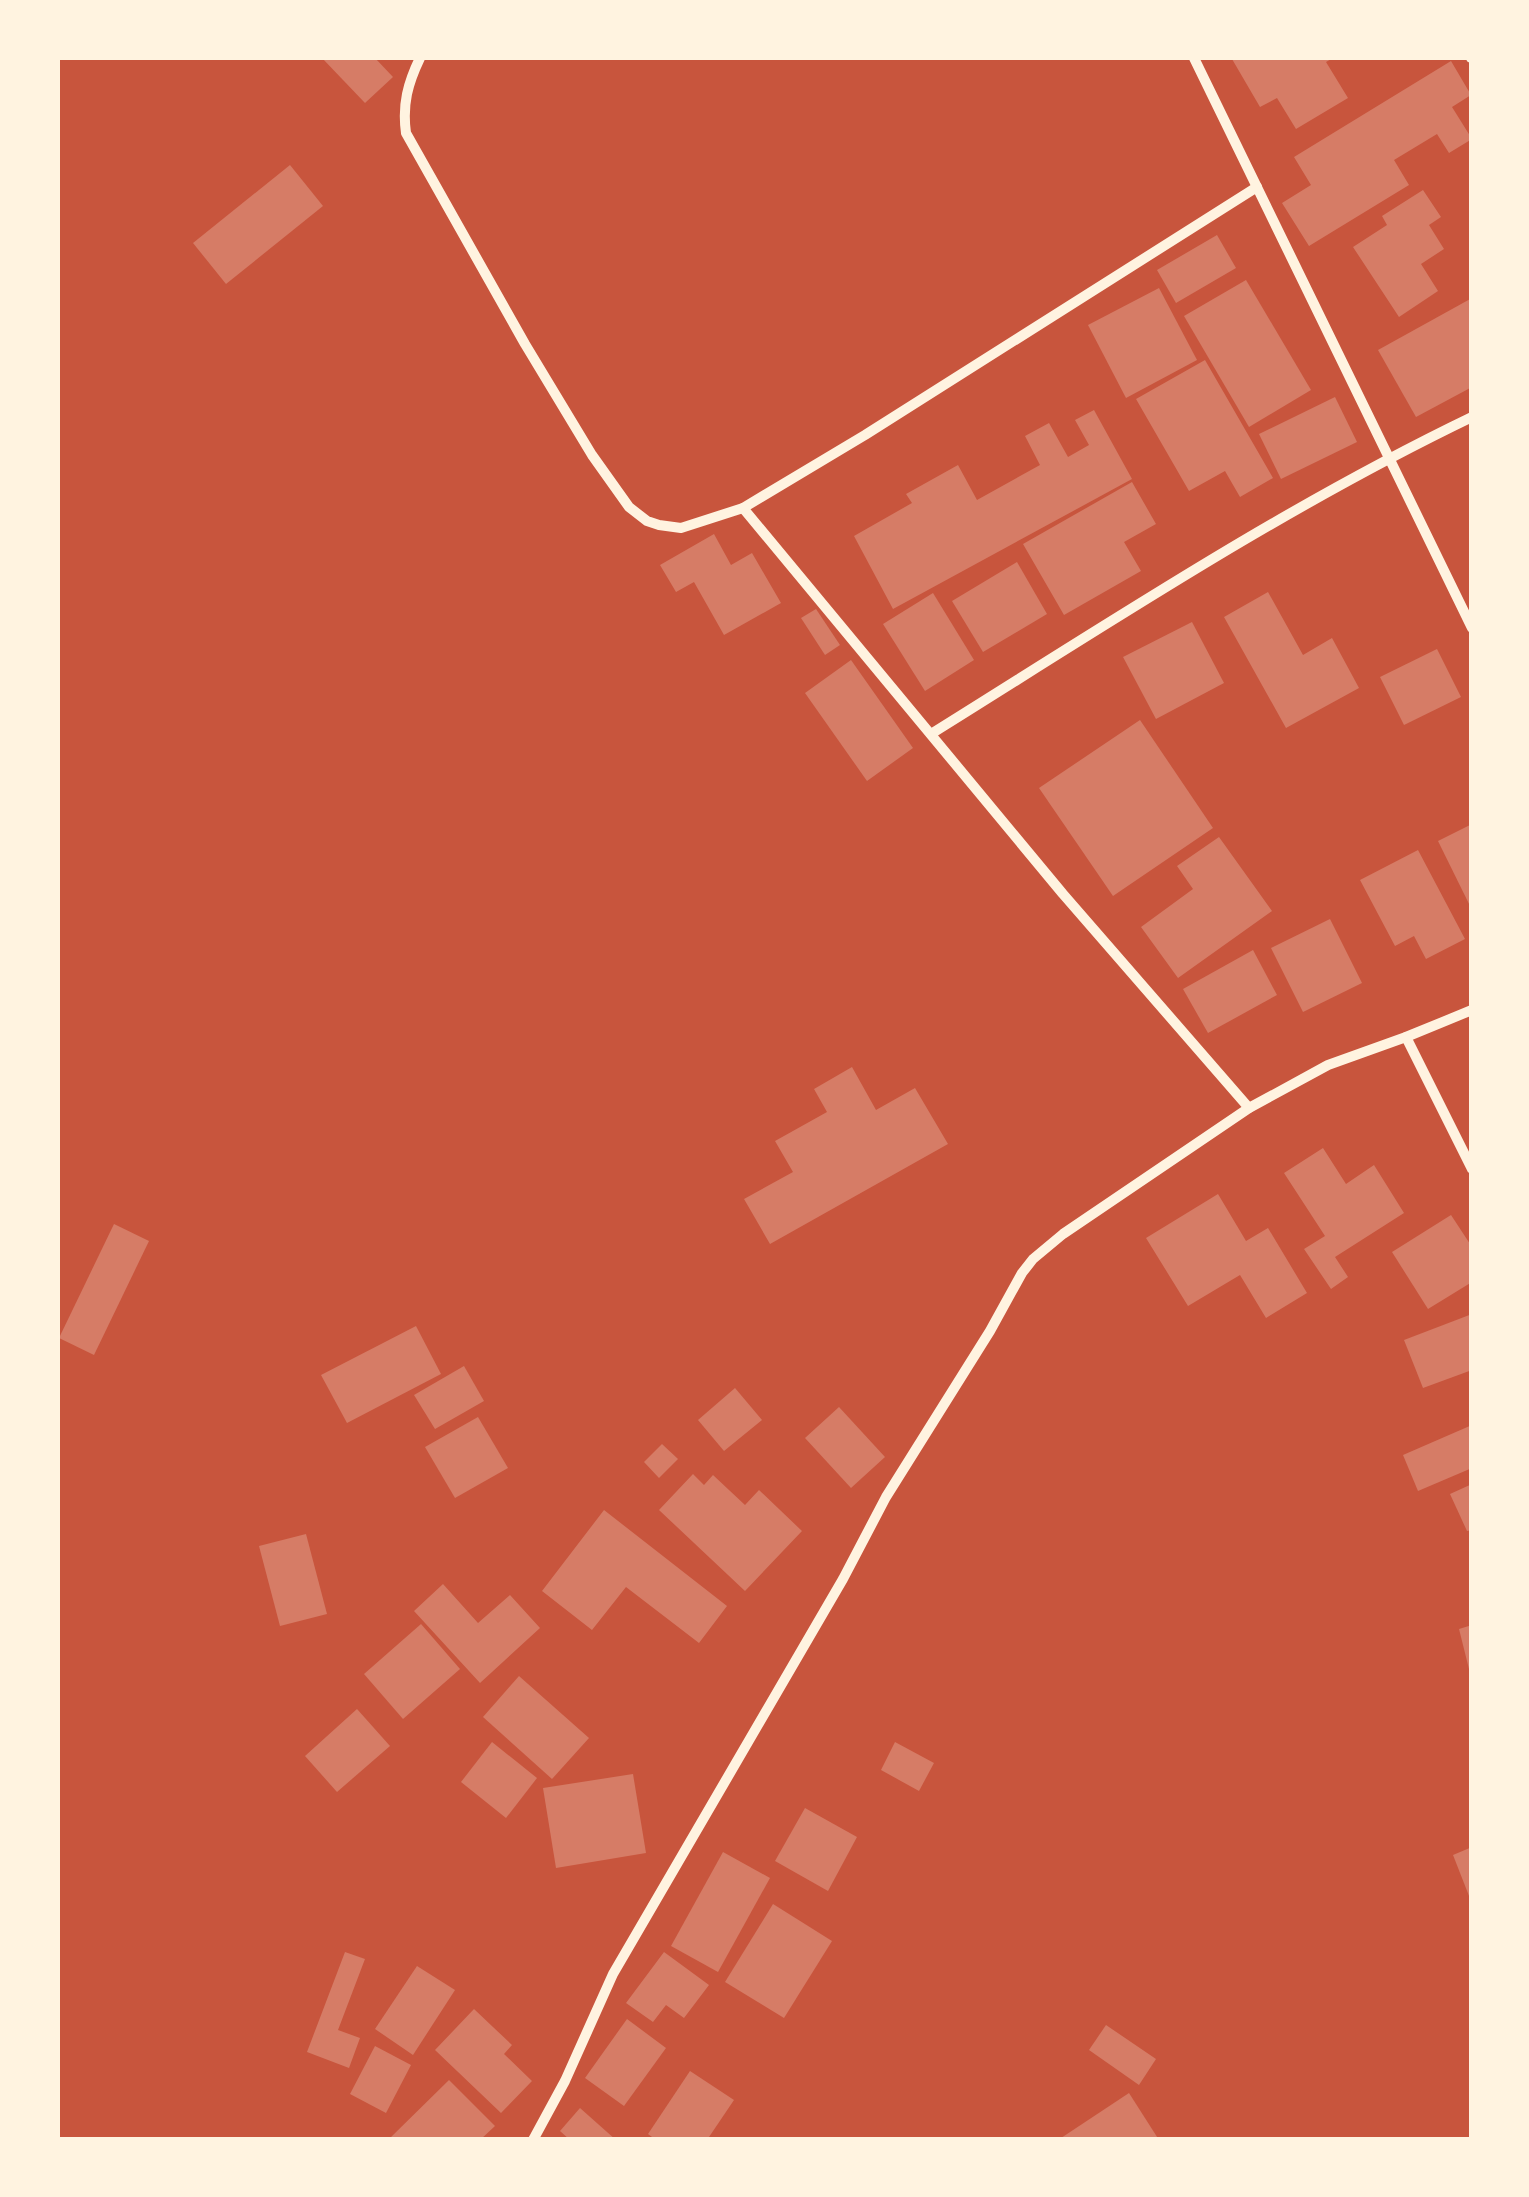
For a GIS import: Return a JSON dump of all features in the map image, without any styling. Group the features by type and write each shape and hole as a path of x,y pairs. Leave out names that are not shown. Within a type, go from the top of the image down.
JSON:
{"street":[{"path":"420,58 403,111 406,132 592,455 629,507 658,526 681,528 743,508 881,426 1257,187"},
{"path":"1194,58 1472,628"},
{"path":"931,734 1242,540 1388,458 1472,417"},
{"path":"743,508 1063,894 1249,1108"},
{"path":"533,2140 566,2081 613,1974 843,1579 886,1497 990,1331 1022,1272 1062,1234 1249,1108 1328,1065 1472,1010"},
{"path":"1406,1037 1472,1169"}],"building":[{"path":"322,58 375,58 393,77 365,103"},
{"path":"1333,58 1326,62 1348,98 1296,129 1277,98 1260,107 1232,59"},
{"path":"1451,61 1471,95 1452,107 1472,139 1449,153 1437,134 1394,160 1409,185 1309,246 1282,203 1311,185 1294,157"},
{"path":"290,165 323,206 226,284 193,243"},
{"path":"1423,190 1441,217 1429,225 1444,249 1421,264 1438,291 1399,317 1353,247 1387,225 1382,216"},
{"path":"1217,235 1236,268 1176,303 1157,270"},
{"path":"1246,280 1311,390 1249,427 1184,316"},
{"path":"1159,288 1197,360 1126,398 1088,325"},
{"path":"1472,298 1472,387 1416,417 1378,350"},
{"path":"1205,360 1273,478 1240,497 1225,471 1189,491 1136,399"},
{"path":"1335,397 1357,442 1281,479 1259,434"},
{"path":"1094,410 1132,479 893,609 854,536 912,503 906,494 958,465 977,500 1040,465 1025,436 1049,423 1068,457 1089,445 1075,420"},
{"path":"1132,482 1156,524 1124,542 1141,571 1064,615 1023,544"},
{"path":"714,534 731,565 752,553 781,603 724,635 694,582 676,592 660,565"},
{"path":"1017,562 1047,614 983,652 952,601"},
{"path":"1268,592 1303,655 1332,638 1359,688 1286,728 1224,617"},
{"path":"933,593 974,660 925,691 883,624"},
{"path":"816,609 840,645 825,655 801,618"},
{"path":"1192,622 1224,683 1156,719 1123,657"},
{"path":"1437,649 1461,697 1404,725 1380,677"},
{"path":"851,660 913,748 867,781 805,693"},
{"path":"1140,720 1213,828 1113,896 1039,788"},
{"path":"1472,824 1472,910 1438,841"},
{"path":"1219,837 1272,911 1178,978 1141,927 1193,889 1177,866"},
{"path":"1418,850 1465,939 1426,959 1414,936 1395,946 1360,880"},
{"path":"1330,919 1362,983 1303,1012 1271,948"},
{"path":"1253,950 1277,995 1208,1033 1183,989"},
{"path":"852,1067 876,1110 915,1088 948,1144 770,1244 744,1199 793,1172 775,1141 827,1112 814,1089"},
{"path":"1323,1148 1346,1184 1374,1165 1404,1213 1335,1257 1348,1277 1331,1289 1304,1249 1325,1236 1284,1173"},
{"path":"1218,1194 1246,1241 1268,1228 1307,1293 1266,1318 1240,1275 1188,1306 1146,1238"},
{"path":"1451,1215 1472,1247 1472,1282 1428,1309 1392,1252"},
{"path":"114,1224 149,1241 94,1355 59,1338"},
{"path":"1472,1314 1472,1370 1423,1388 1404,1340"},
{"path":"416,1326 441,1374 347,1423 321,1375"},
{"path":"464,1366 484,1401 435,1429 414,1395"},
{"path":"735,1388 762,1420 724,1451 698,1420"},
{"path":"839,1407 885,1457 851,1488 805,1438"},
{"path":"478,1417 508,1468 455,1498 425,1447"},
{"path":"1472,1425 1472,1468 1418,1491 1403,1455"},
{"path":"662,1444 678,1459 659,1478 644,1462"},
{"path":"693,1474 704,1485 713,1475 745,1505 759,1490 802,1531 745,1591 659,1510"},
{"path":"1472,1484 1472,1530 1467,1531 1450,1494"},
{"path":"604,1510 727,1606 699,1643 626,1587 592,1630 542,1591"},
{"path":"306,1534 327,1614 280,1626 259,1546"},
{"path":"443,1584 478,1623 510,1595 540,1628 480,1683 414,1611"},
{"path":"421,1624 460,1669 403,1719 364,1674"},
{"path":"1472,1625 1472,1673 1470,1673 1459,1629"},
{"path":"519,1676 589,1738 552,1779 483,1717"},
{"path":"357,1709 390,1746 337,1792 305,1756"},
{"path":"492,1742 537,1778 506,1818 461,1782"},
{"path":"895,1742 934,1763 919,1791 881,1770"},
{"path":"633,1774 646,1853 556,1868 543,1788"},
{"path":"805,1808 857,1837 828,1891 775,1861"},
{"path":"1472,1847 1472,1901 1471,1901 1453,1855"},
{"path":"723,1852 770,1878 718,1972 671,1946"},
{"path":"773,1904 832,1941 784,2018 725,1982"},
{"path":"345,1952 365,1959 338,2030 360,2038 349,2068 307,2052"},
{"path":"664,1952 709,1985 684,2018 666,2005 653,2022 626,2003"},
{"path":"417,1966 455,1990 413,2055 375,2029"},
{"path":"474,2009 512,2045 504,2054 532,2081 501,2113 435,2050"},
{"path":"627,2019 666,2048 624,2106 585,2078"},
{"path":"1106,2025 1156,2059 1139,2085 1089,2050"},
{"path":"375,2046 411,2065 386,2113 350,2094"},
{"path":"690,2071 734,2100 707,2140 656,2140 648,2134"},
{"path":"449,2080 495,2126 480,2140 388,2140"},
{"path":"1129,2093 1159,2140 1058,2140"},
{"path":"580,2108 616,2140 570,2140 560,2131"}]}
